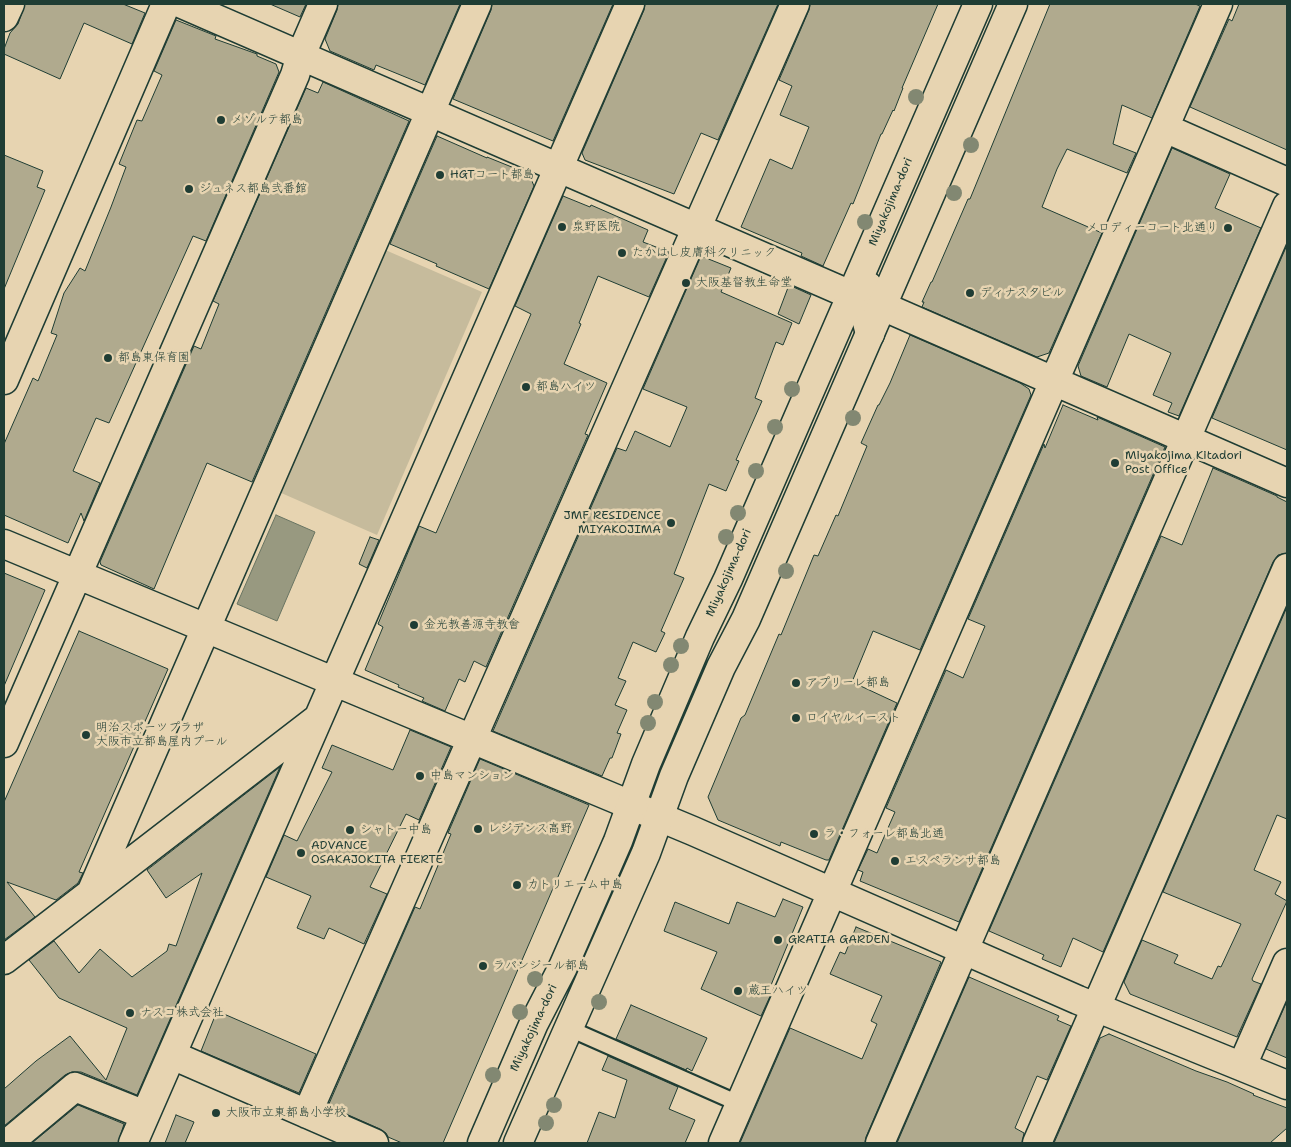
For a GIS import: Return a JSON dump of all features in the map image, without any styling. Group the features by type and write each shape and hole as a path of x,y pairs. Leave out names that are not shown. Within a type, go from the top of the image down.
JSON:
{"street":[{"path":"4,18 10,4"},
{"path":"4,380 166,4"},
{"path":"182,4 851,295 863,311 868,322 870,334"},
{"path":"4,743 295,75 301,55 324,4"},
{"path":"92,893 477,4"},
{"path":"133,1143 630,4"},
{"path":"307,1114 795,4"},
{"name":"Miyakojima-dori","path":"482,1143 534,1023 567,958 618,841 646,764 700,637 728,579 978,4"},
{"path":"518,1143 642,862 676,770 721,667 746,619 1013,4"},
{"path":"723,1143 1218,4"},
{"path":"1164,128 1287,182"},
{"path":"880,1143 1287,206"},
{"path":"862,269 873,295 882,306 1287,482"},
{"path":"4,544 660,817 1096,1007 1287,1085"},
{"path":"1037,1143 1287,568"},
{"path":"4,960 320,717"},
{"path":"1242,1066 1287,962"},
{"path":"172,1055 374,1143"},
{"path":"8,1143 75,1087 145,1115"}],"lane":[{"path":"568,1028 740,1104"}],"shaded area":[{"path":"383,249 482,292 377,535 279,492"},
{"path":"276,515 315,532 277,621 237,604"}],"building":[{"path":"25,4 123,4 145,13 132,44 84,23 60,79 4,54 10,33 18,24"},
{"path":"270,4 306,4 300,17"},
{"path":"338,4 460,4 425,85 376,65 374,70 330,51 325,39"},
{"path":"492,4 613,4 553,141 453,99"},
{"path":"645,4 778,4 718,140 701,133 674,194 585,160 582,153"},
{"path":"810,4 938,4 894,111 881,134 853,204 851,203 823,266 801,256 802,253 741,227 770,159 792,169 809,127 780,115 792,86 779,80"},
{"path":"1050,4 1195,4 1200,6 1152,118 1122,105 1113,144 1136,153 1127,173 1067,149 1057,169 1042,207 1102,233 1049,353 1037,357 922,307 924,302 922,302 968,199 970,199"},
{"path":"1239,4 1287,4 1287,150 1190,107 1229,19 1232,21"},
{"path":"176,20 216,36 215,39 257,54 257,56 276,64 279,72 206,241 193,236 109,423 96,418 73,471 100,483 84,521 81,513 68,543 4,515 4,444 33,378 38,381 57,335 51,333 64,293 80,268 85,271 111,207 126,167 119,164 137,120 142,121 162,75 154,71"},
{"path":"323,82 409,121 252,482 207,463 154,589 101,565 100,562 194,346 201,349 219,304 213,301 306,88 318,93"},
{"path":"437,136 529,174 534,186 489,289 390,244"},
{"path":"1172,148 1230,174 1215,208 1261,228 1179,416 1168,412 1172,403 1153,395 1171,353 1129,334 1107,387 1081,376 1078,366"},
{"path":"4,155 43,171 37,187 45,190 4,289"},
{"path":"563,196 590,207 591,205 648,230 643,242 669,252 649,297 598,276 564,364 607,383 585,434 588,435 486,667 474,661 465,682 459,679 445,711 422,701 424,698 398,687 399,685 365,670 383,627 378,624 419,526 436,533 531,314 515,306"},
{"path":"1287,245 1287,450 1212,418"},
{"path":"701,256 731,268 721,292 792,323 783,345 776,342 755,398 762,401 736,460 739,461 726,491 709,484 674,574 684,578 661,631 665,633 656,652 633,642 618,678 626,681 615,705 627,710 617,733 621,734 612,758 610,758 602,776 493,731 617,448 626,451 635,431 670,447 687,407 643,389"},
{"path":"789,285 811,295 799,324 778,314"},
{"path":"910,335 1020,383 1029,389 1031,395 920,650 873,631 852,682 897,703 829,860 826,860 781,842 780,846 718,820 708,797 741,718 745,715 779,634 781,635 814,555 818,556 836,515 838,516 867,446 861,443 890,383"},
{"path":"1063,405 1098,420 1097,417 1165,447 959,922 860,881 863,872 858,870 868,849 877,853 895,812 886,808 946,670 963,678 985,626 968,619 1044,444 1045,448"},
{"path":"1213,468 1287,502 1287,553 1278,555 1273,562 1103,952 1073,938 1061,967 1042,959 1044,955 989,931 1161,536 1182,545"},
{"path":"370,537 379,540 367,568 359,564"},
{"path":"4,573 45,590 4,686"},
{"path":"1287,607 1287,819 1277,815 1254,870 1281,882 1275,894 1287,901 1252,979 1261,984 1237,1037 1130,994 1124,982 1142,940 1178,955 1174,963 1212,979 1218,966 1221,967 1241,924 1163,892"},
{"name":"明治スポーツプラザ 大阪市立都島屋内プール","path":"79,631 168,669 79,872 83,873 78,883 56,900 7,882 35,917 4,940 4,802"},
{"path":"410,730 451,747 419,820 406,814 370,887 387,894 364,944 329,928 324,939 297,928 311,896 266,877 284,835 297,841 332,772 322,768 332,745 393,770"},
{"path":"480,759 589,805 443,1143 402,1143 388,1137 380,1129 328,1106 415,907 420,909 451,834 448,833"},
{"path":"280,767 137,1095 81,1072 72,1072 65,1075 4,1126 4,1089 36,1061 70,1036 106,1080 127,1028 59,998 29,960 54,941 79,973 100,949 132,977 167,951 169,944 176,946 202,873 166,898 147,870"},
{"path":"783,899 803,907 769,990 772,992 761,1016 701,989 717,952 664,931 675,902 729,924 737,902 775,917"},
{"path":"856,927 941,962 865,1143 740,1143 790,1028 862,1059 877,1024 871,1021 882,996 830,974 840,952 845,954"},
{"path":"969,977 1059,1016 1057,1020 1071,1026 1047,1080 1037,1076 1015,1128 1024,1133 1022,1143 897,1143"},
{"path":"1287,1001 1287,1058 1266,1049"},
{"path":"631,1005 707,1038 692,1071 616,1039"},
{"path":"217,1011 316,1054 299,1093 201,1051"},
{"path":"1109,1034 1287,1108 1287,1128 1270,1143 1054,1143 1100,1038"},
{"path":"608,1056 678,1087 669,1109 695,1120 685,1143 587,1143 599,1112 615,1118 627,1080 602,1070"},
{"path":"78,1105 124,1124 118,1143 32,1143"},
{"path":"176,1115 194,1122 185,1143 165,1143"}],"place":[{"name":"メゾルテ都島","path":"221,120"},
{"name":"HGTコート都島","path":"440,175"},
{"name":"ジュネス都島弐番館","path":"189,189"},
{"name":"泉野医院","path":"562,227"},
{"name":"メロディーコート北通り","path":"1228,228"},
{"name":"たかはし皮膚科クリニック","path":"622,253"},
{"name":"大阪基督教生命堂","path":"686,283"},
{"name":"ディナスタビル","path":"970,293"},
{"name":"都島東保育園","path":"108,358"},
{"name":"都島ハイツ","path":"526,387"},
{"name":"Miyakojima Kitadori Post Office","path":"1115,463"},
{"name":"JMF RESIDENCE MIYAKOJIMA","path":"671,523"},
{"name":"金光教善源寺教會","path":"414,625"},
{"name":"アプリーレ都島","path":"796,683"},
{"name":"ロイヤルイースト","path":"796,718"},
{"name":"明治スポーツプラザ 大阪市立都島屋内プール","path":"86,735"},
{"name":"中島マンション","path":"420,776"},
{"name":"レジデンス高野","path":"478,829"},
{"name":"シャトー中島","path":"350,830"},
{"name":"ラ・フォーレ都島北通","path":"814,834"},
{"name":"ADVANCE OSAKAJOKITA FIERTE","path":"301,853"},
{"name":"エスペランサ都島","path":"895,861"},
{"name":"カトリエーム中島","path":"517,885"},
{"name":"GRATIA GARDEN","path":"778,940"},
{"name":"ラパンジール都島","path":"483,966"},
{"name":"蔵王ハイツ","path":"738,991"},
{"name":"ナスコ株式会社","path":"130,1013"},
{"name":"大阪市立東都島小学校","path":"216,1113"}]}
